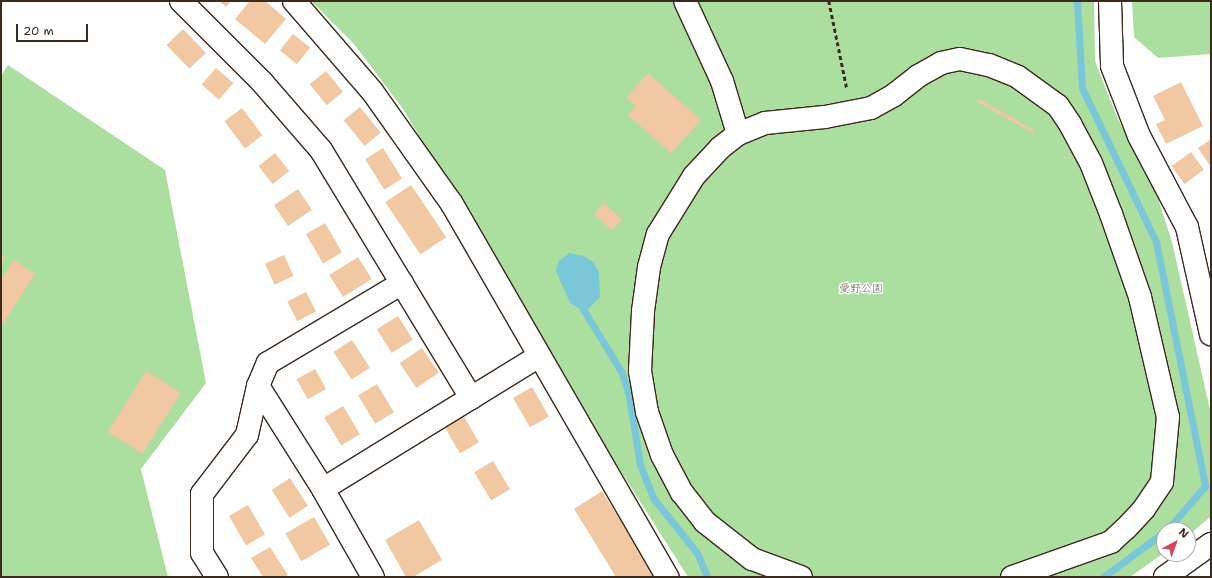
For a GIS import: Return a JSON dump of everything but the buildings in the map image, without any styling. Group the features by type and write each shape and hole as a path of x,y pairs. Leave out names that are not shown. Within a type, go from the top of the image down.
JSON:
{"street":[{"path":"181,1 262,82 321,150 471,398"},
{"path":"294,1 372,90 452,204 667,577"},
{"path":"685,1 722,81 738,134"},
{"path":"1110,1 1112,66 1139,136 1186,226 1211,334"},
{"path":"801,577 752,559 705,522 682,493 662,456 647,412 640,371 643,311 649,267 658,234 694,176 720,148 738,134 765,123 852,114 871,108 941,63 960,59 989,64 1018,76 1058,106 1091,163 1114,221 1140,297 1168,417 1162,482 1144,509 1111,542 1012,577"},
{"path":"217,577 202,553 202,494 247,435 258,386 268,363 402,283"},
{"path":"323,489 539,356"},
{"path":"258,386 323,489 373,577"},
{"path":"1165,577 1211,544"}],"path":[{"path":"829,1 852,114"}],"green space":[{"name":"愛野公園","path":"311,1 1094,1 1095,61 1117,117 1156,192 1172,242 1211,414 1211,516 1196,529 1196,522 1156,522 1156,559 1130,577 688,577 611,456 403,109 354,44"},
{"path":"1132,1 1211,1 1211,54 1158,58 1134,37"},
{"path":"8,65 165,170 206,383 141,469 168,577 1,577 1,76"}],"water":[{"path":"569,253 584,256 594,263 599,273 600,297 585,312 570,303 556,271 559,261"}],"waterway":[{"path":"1077,1 1082,88 1156,242 1205,486 1174,522"},
{"path":"583,309 622,373 629,396 640,465 654,499 697,553 707,577"},
{"path":"1103,577 1156,538"}]}
